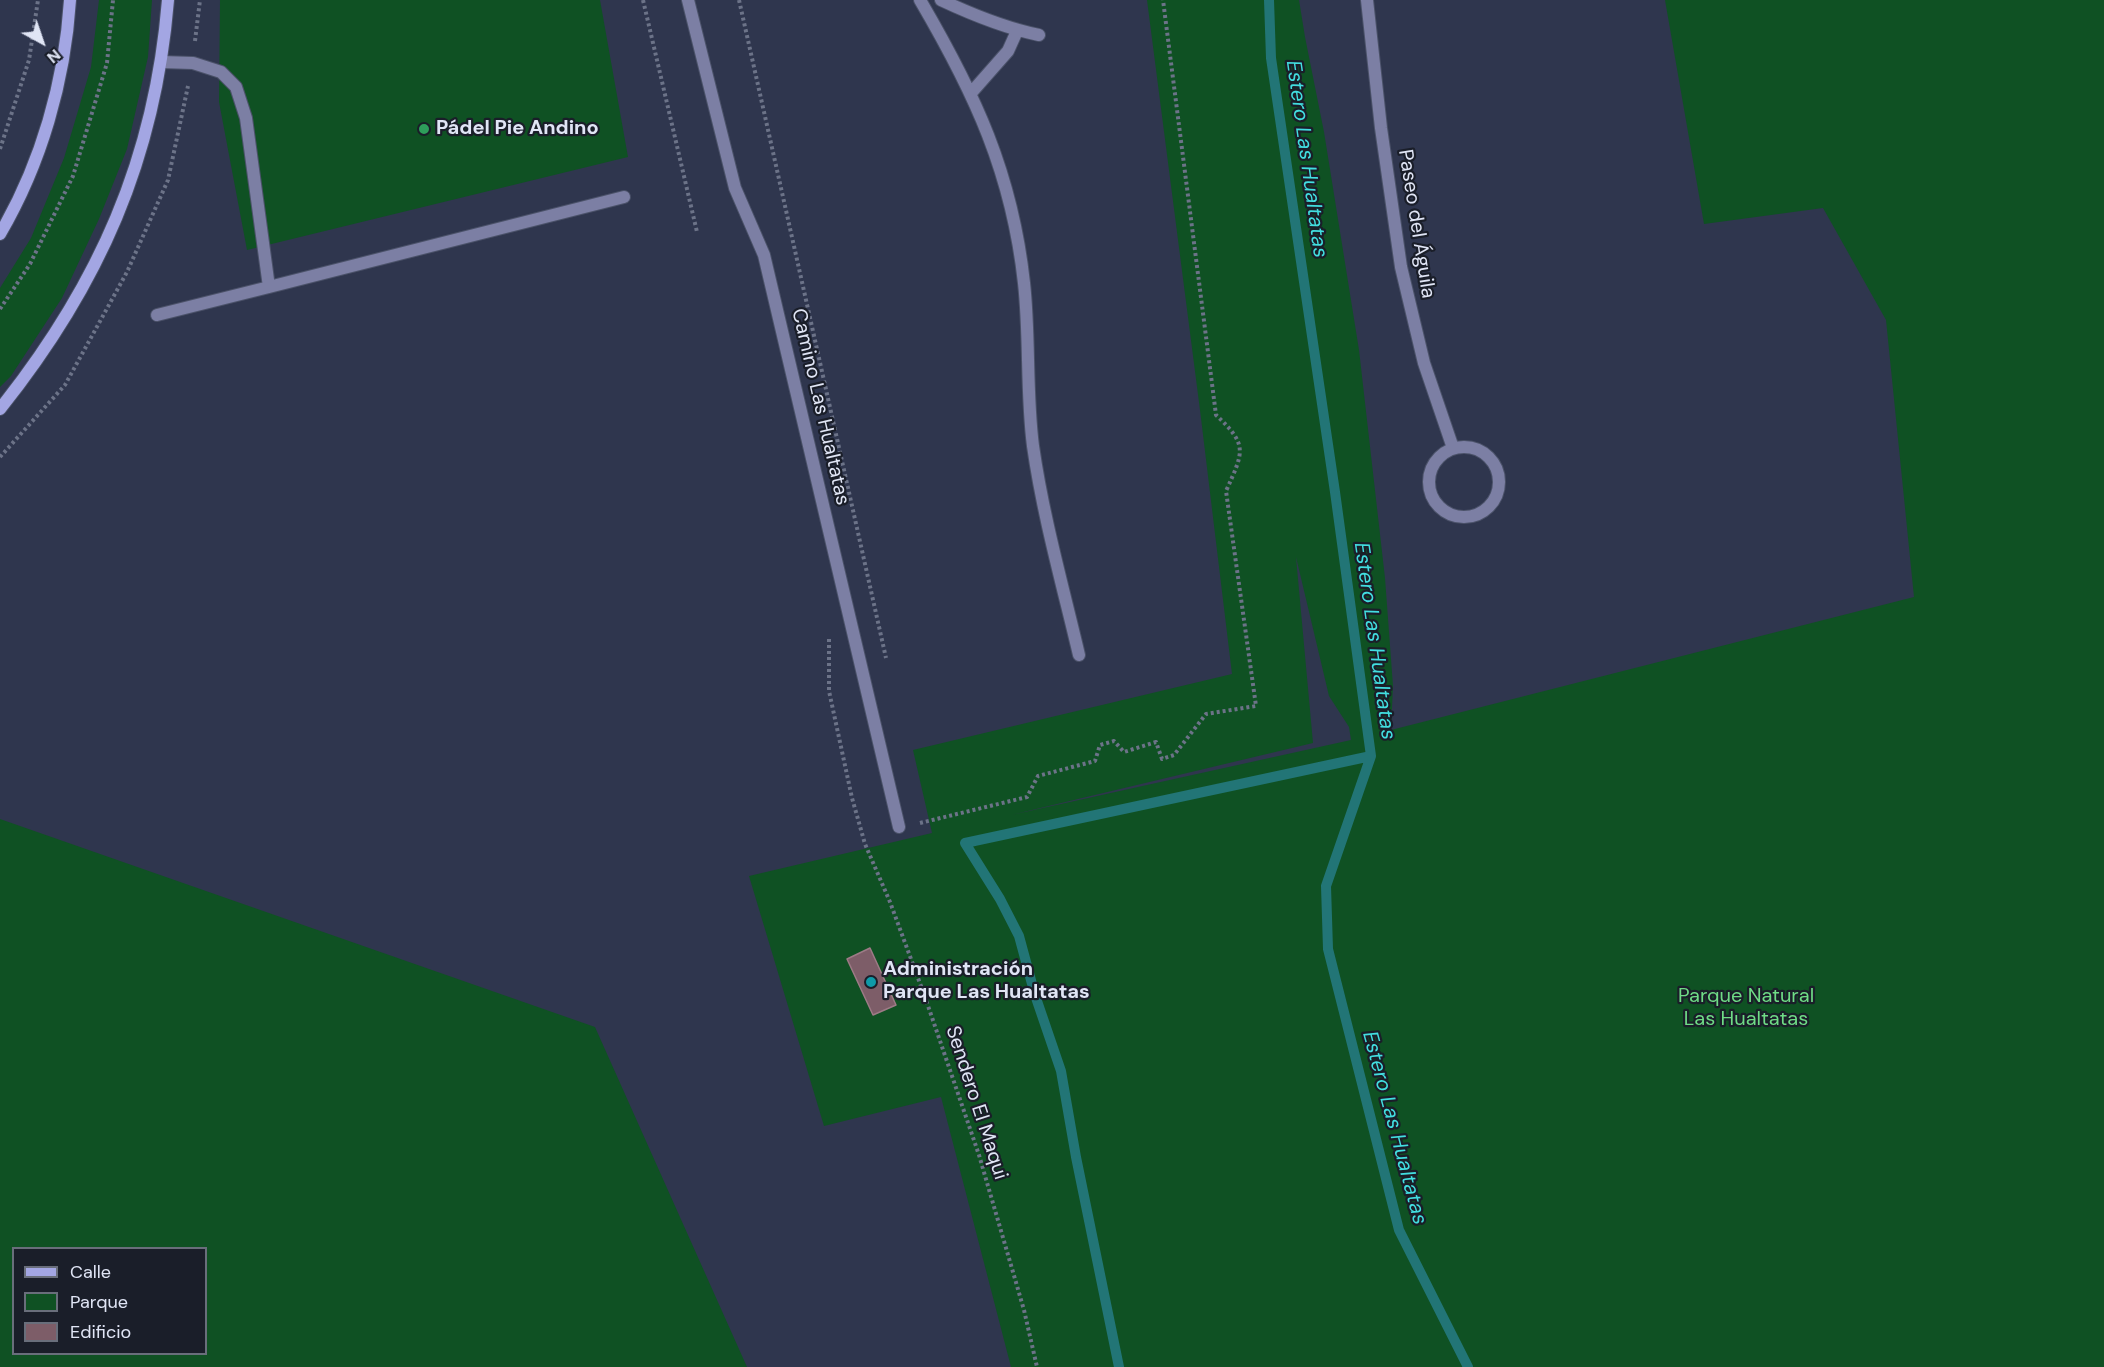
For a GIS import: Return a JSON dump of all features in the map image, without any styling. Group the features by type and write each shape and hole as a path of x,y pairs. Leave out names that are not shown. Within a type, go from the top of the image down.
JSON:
{"street":[{"path":"0,234 17,202 51,111 69,20 70,0"},
{"path":"0,409 61,326 108,240 122,206 155,94 168,0"},
{"name":"Camino Las Hualtatas","path":"688,0 735,188 764,255 899,828"},
{"path":"920,0 971,93 1006,184 1024,284 1028,382 1034,449 1079,655"},
{"path":"941,0 1017,31 1038,35"},
{"name":"Paseo del Águila","path":"1367,0 1381,128 1401,267 1424,363 1453,448"},
{"path":"971,93 1008,51 1017,31"},
{"path":"161,62 193,63 221,72 236,87 246,118 269,287"},
{"path":"157,315 624,197"},
{"path":"1464,446 1485,453 1493,461 1498,471 1500,481 1493,502 1476,515 1454,516 1444,511 1436,503 1431,493 1429,482 1435,461 1443,453 1453,448 1464,446"}],"path":[{"path":"0,149 29,60 38,0"},
{"path":"0,309 30,264 73,176 107,63 113,0"},
{"path":"643,0 697,232"},
{"path":"739,0 888,667"},
{"path":"899,828 1027,797 1038,776 1095,761 1100,745 1114,741 1124,752 1156,742 1162,759 1174,755 1206,714 1256,706 1226,491 1236,469 1241,450 1234,432 1216,414 1162,0"},
{"name":"Sendero El Maqui","path":"849,615 828,641 830,691 852,798 865,844 890,902 925,997 979,1155 1024,1310 1037,1367"},
{"path":"919,812 921,823"}],"green space":[{"path":"99,0 152,0 148,57 127,149 99,219 62,298 11,376 0,387 0,288 31,238 64,158 91,67"},
{"name":"Pádel Pie Andino","path":"220,0 600,0 628,157 247,250 219,102"},
{"name":"Parque Natural Las Hualtatas","path":"1147,0 1299,0 1324,132 1359,350 1385,578 1393,686 1391,730 1914,597 1886,320 1823,208 1704,224 1665,0 2104,0 2104,1367 1011,1367 941,1097 824,1126 749,876 932,833 913,750 1232,674","holes":["1296,557 1329,696 1349,727 1351,740 1011,815 1313,743"]},
{"path":"0,819 595,1027 747,1367 0,1367"}],"building":[{"name":"Administración Parque Las Hualtatas","path":"870,948 896,1005 873,1015 847,959"}],"waterway":[{"name":"Estero Las Hualtatas","path":"1269,0 1271,58 1335,492 1371,756 1326,886 1328,949 1399,1230 1468,1367"},
{"path":"1119,1367 1076,1157 1061,1071 1035,995 1019,936 1000,899 965,843 1371,756"}],"place":[{"name":"Pádel Pie Andino","path":"424,129"},
{"name":"Administración Parque Las Hualtatas","path":"871,982"}]}
